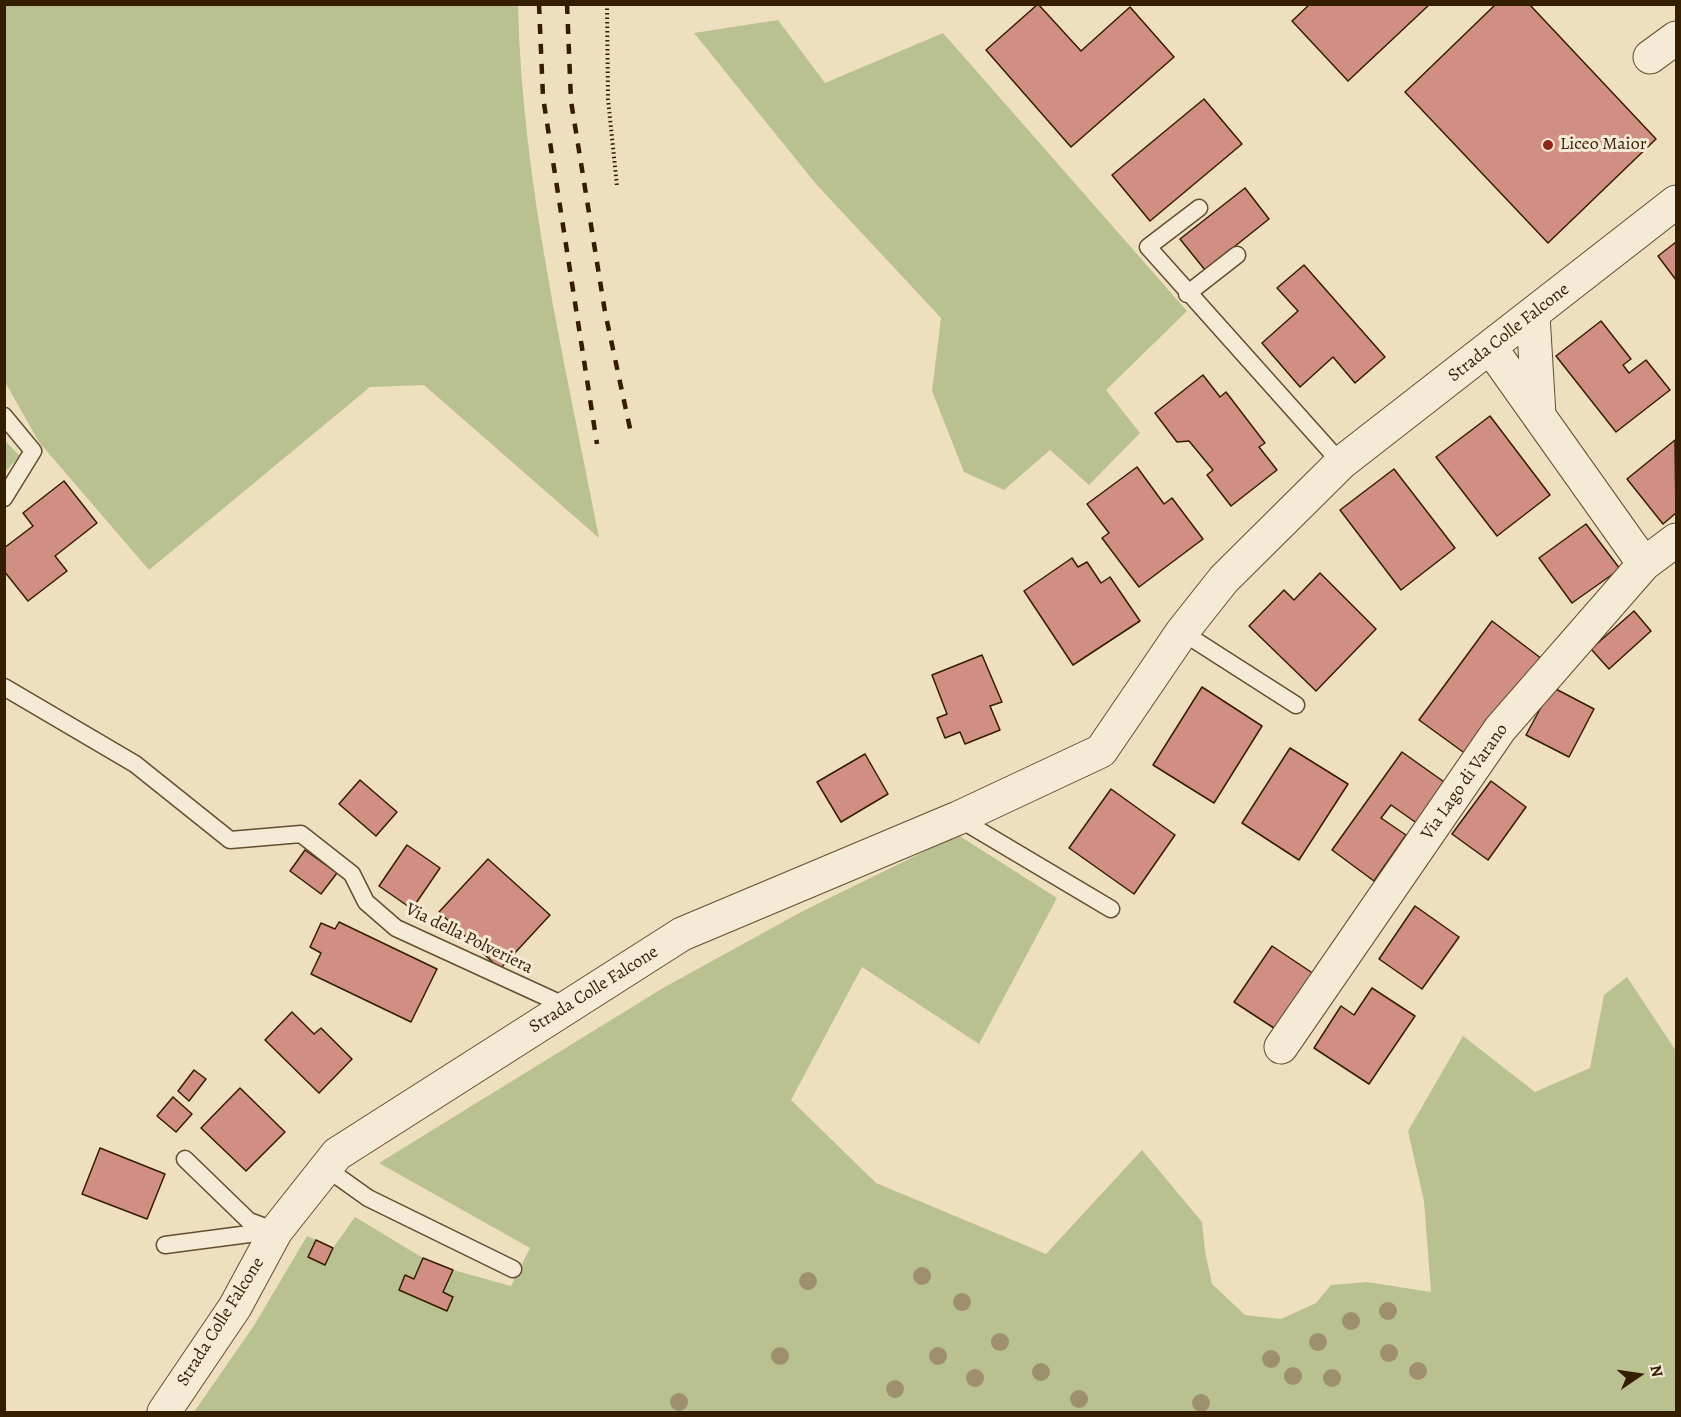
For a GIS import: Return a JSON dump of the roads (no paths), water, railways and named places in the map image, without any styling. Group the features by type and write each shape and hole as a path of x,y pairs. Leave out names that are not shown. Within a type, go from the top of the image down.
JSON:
{"street":[{"path":"1650,57 1677,38"},
{"name":"Strada Colle Falcone","path":"164,1413 235,1307 276,1231 337,1154 682,934 958,818 1101,751 1182,632 1224,579 1341,463 1677,202"},
{"path":"1533,315 1539,415"},
{"path":"1490,348 1644,564"},
{"name":"Via Lago di Varano","path":"1281,1047 1500,729 1644,564 1677,540"}],"lane":[{"path":"1200,208 1148,247 1187,294 1341,463"},
{"path":"1187,294 1237,255"},
{"path":"4,416 33,451 4,498"},
{"path":"1182,632 1296,705"},
{"name":"Via della Polveriera","path":"4,687 135,764 230,840 301,834 352,874 366,902 396,928 568,1007"},
{"path":"958,818 1111,909"},
{"path":"185,1159 249,1221 276,1231"},
{"path":"326,1168 368,1198 513,1269"},
{"name":"Strada Colle Falcone","path":"165,1245 276,1231"}],"railway":[{"path":"539,4 543,97 597,444"},
{"path":"567,4 571,101 605,312 632,438"}],"place":[{"name":"Liceo Maior","path":"1548,145"}]}
